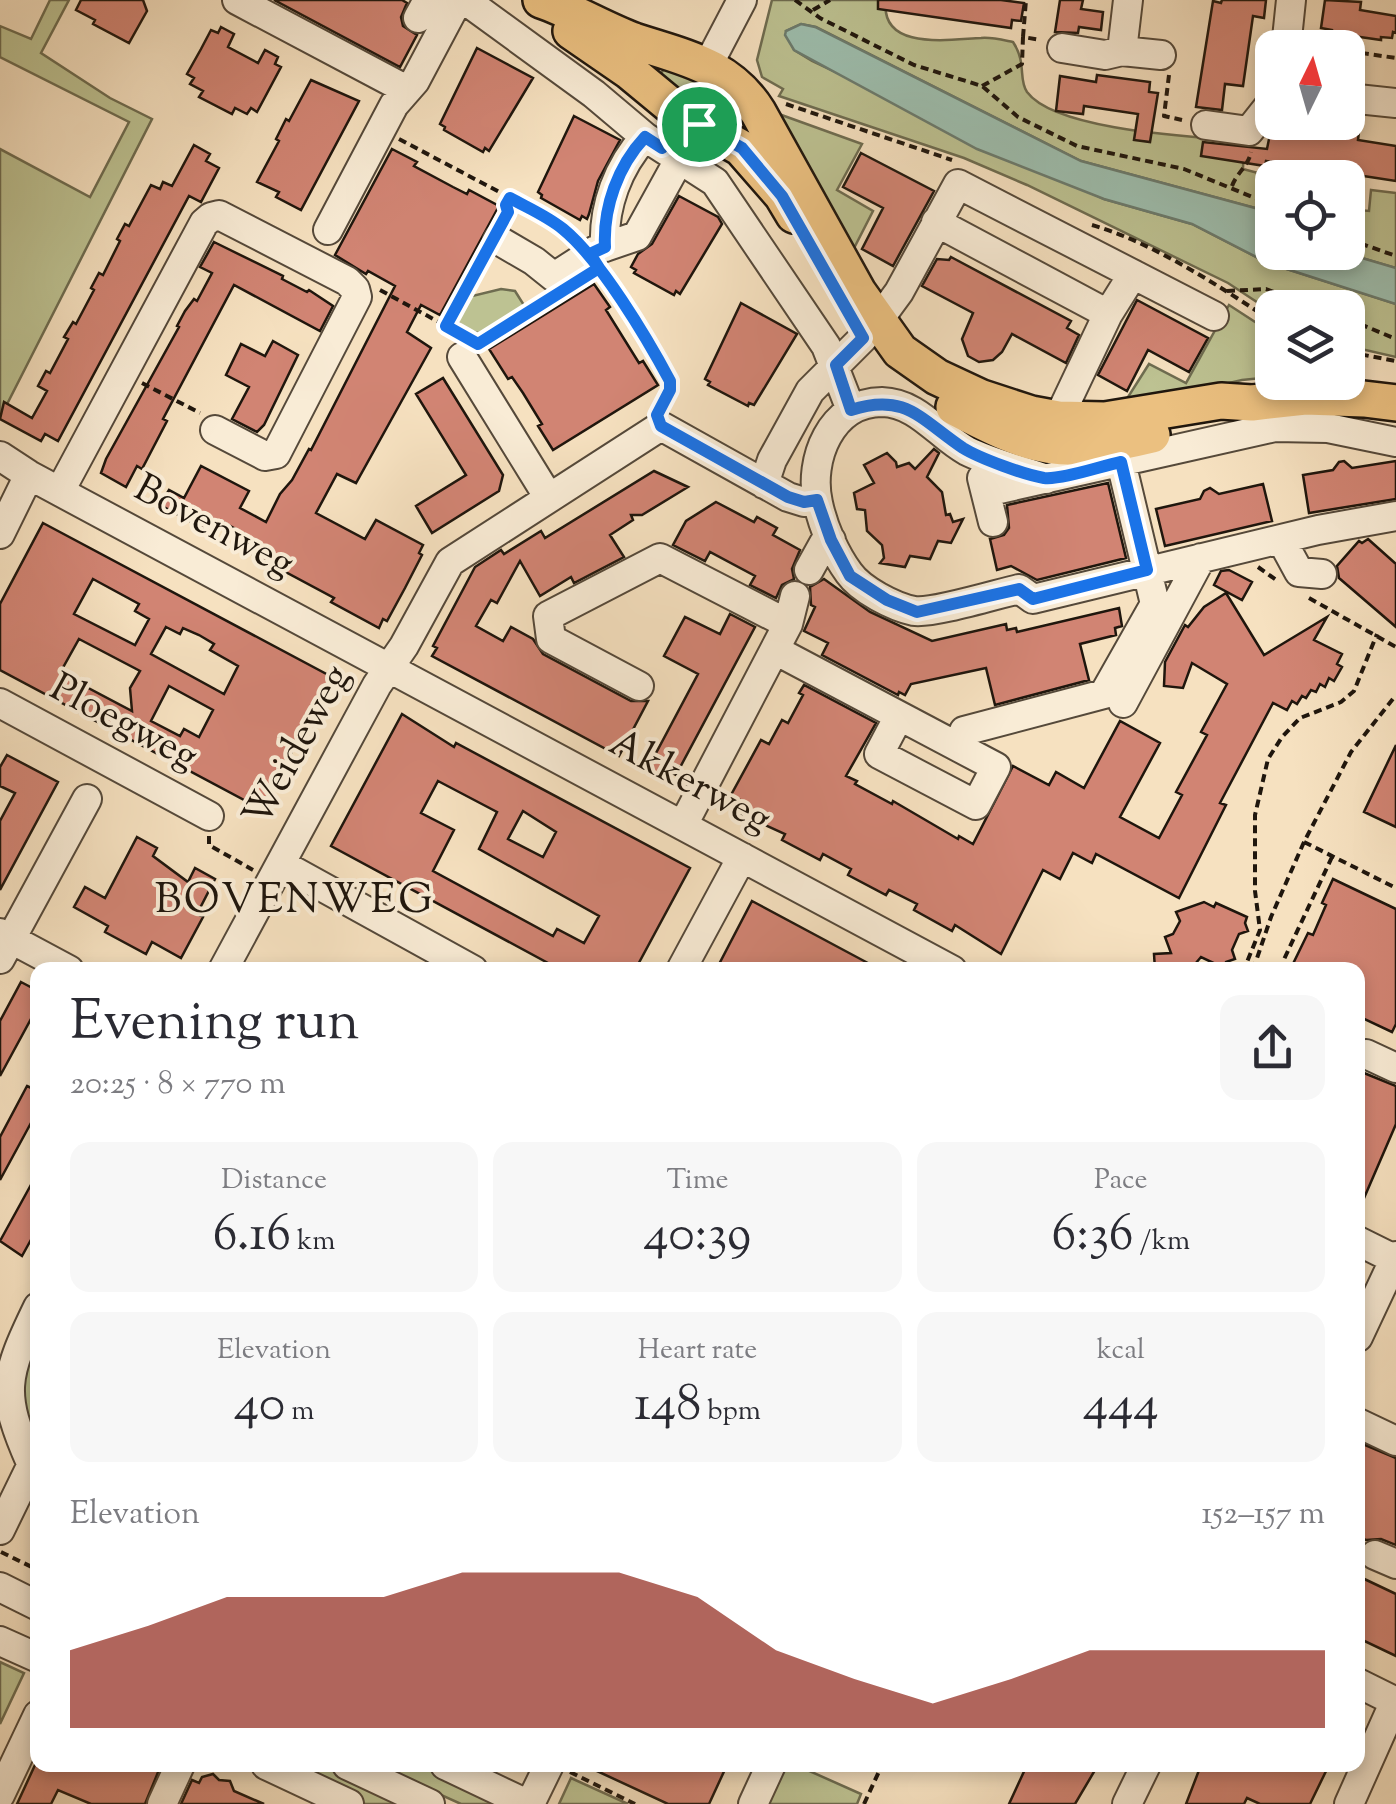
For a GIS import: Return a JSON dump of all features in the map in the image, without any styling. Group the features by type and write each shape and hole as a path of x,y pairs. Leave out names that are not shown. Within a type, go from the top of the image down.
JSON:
{"main road":[{"path":"527,0 681,114 725,137 749,155 782,196 870,330"},
{"path":"541,0 631,40 708,65 750,98 870,330 883,364 899,377 1017,439 1049,448 1086,448 1224,417 1252,402 1306,397 1396,403"},
{"path":"644,84 666,49"},
{"path":"725,137 750,98"}],"street":[{"path":"237,0 292,12 407,90"},
{"path":"328,230 394,105 462,0 663,148 707,174 724,193 826,346 851,410"},
{"path":"708,65 742,0"},
{"path":"1122,52 1128,0"},
{"path":"1288,30 1291,0"},
{"path":"1062,48 1104,55 1122,52 1161,56"},
{"path":"1365,100 1396,103"},
{"path":"495,239 521,252 554,277 598,260 637,236 663,148 681,114"},
{"path":"1206,125 1248,131 1255,123"},
{"path":"598,260 612,192 632,152 663,148"},
{"path":"764,484 772,460 803,402 816,383 870,330 899,292 958,184 1214,316"},
{"path":"60,491 204,224 213,216 225,216 347,281 356,291 354,305 276,454 265,456 215,426"},
{"path":"936,222 1108,314"},
{"path":"986,492 1049,448 1108,314 1133,274"},
{"path":"466,345 549,498"},
{"path":"993,522 982,478 967,451 920,415 899,405 878,402 838,418 823,446 817,500 831,540 850,576 887,600 917,612 1019,589 1033,599 1281,539 1396,516"},
{"path":"661,426 797,501 817,500"},
{"name":"Weideweg","path":"227,962 376,684 450,562 661,426"},
{"path":"967,451 1049,448 1121,462 1275,427 1328,428 1396,442"},
{"name":"Bovenweg","path":"0,456 28,475 388,668"},
{"path":"964,731 1104,694 1155,604 1121,462"},
{"path":"0,534 28,475"},
{"path":"1281,539 1298,572 1315,585"},
{"path":"809,570 824,543 831,540"},
{"path":"639,686 551,639 548,616 660,558 788,624"},
{"path":"1124,703 1201,558"},
{"path":"683,826 788,624 795,596"},
{"path":"774,650 899,716"},
{"name":"Akkerweg","path":"388,668 937,962"},
{"name":"Ploegweg","path":"0,703 208,816"},
{"path":"49,962 4,944 87,799"},
{"path":"685,962 742,857"},
{"path":"276,872 458,962"},
{"path":"1366,1054 1396,1068"},
{"path":"1365,1245 1395,1258 1365,1322"},
{"path":"30,1324 4,1378 2,1406 6,1432 30,1453"},
{"path":"1365,1426 1396,1442"},
{"path":"0,1530 30,1466"},
{"path":"0,1587 30,1602"},
{"path":"0,1607 30,1620"},
{"path":"0,1641 30,1654"},
{"path":"1365,1687 1395,1702 1365,1769"},
{"path":"0,1795 30,1732"},
{"path":"162,1804 177,1772"},
{"path":"279,1772 331,1800"},
{"path":"363,1772 430,1804"},
{"path":"460,1772 529,1804 554,1772"},
{"path":"753,1804 768,1772"},
{"path":"1127,1804 1143,1772"},
{"path":"1349,1804 1363,1772"}],"path":[{"path":"796,0 820,18 914,66 982,86 1018,117 1077,146 1184,169 1255,196"},
{"path":"813,10 830,0"},
{"path":"982,86 1022,64 1026,0"},
{"path":"1023,37 1062,48"},
{"path":"1365,54 1396,58"},
{"path":"1161,56 1171,61 1164,116 1206,125"},
{"path":"381,130 562,228 598,260 670,381 670,390 657,415 661,426"},
{"path":"1232,186 1250,160 1252,138 1248,131"},
{"path":"446,326 495,239 510,198"},
{"path":"1365,245 1396,256"},
{"path":"356,291 375,288 446,326 466,345 478,344 555,296"},
{"path":"1227,291 1255,290"},
{"path":"1365,326 1396,340"},
{"path":"1365,355 1396,361"},
{"path":"124,373 215,426"},
{"path":"1233,550 1291,588"},
{"path":"1315,585 1396,648"},
{"path":"1247,962 1260,930 1254,890 1256,815 1268,759 1282,736 1300,718 1341,702 1354,691 1377,634"},
{"path":"1256,962 1270,917 1304,842 1351,752 1396,694"},
{"path":"208,816 209,845 276,872"},
{"path":"1304,842 1396,888"},
{"path":"1283,962 1332,857"},
{"path":"0,1552 30,1566"},
{"path":"566,1772 636,1804"},
{"path":"864,1804 879,1772"}],"green space":[{"path":"50,0 69,0 41,53 110,98 152,119 0,418 0,149 90,197 129,122 0,57 0,26 31,39"},
{"path":"772,0 886,0 887,17 905,35 920,39 985,38 1013,42 1027,92 1067,116 1129,130 1244,141 1243,169 1255,172 1255,208 1081,161 816,27 801,24 786,31 794,50 812,61 1104,199 1192,224 1255,256 1255,270 1290,270 1352,290 1255,290 1255,301 1228,283 1027,185 964,158 779,96 783,89 762,77 757,60"},
{"path":"667,62 736,104 721,121 658,80"},
{"path":"776,113 862,144 837,190 873,211 850,256"},
{"path":"1371,190 1396,193 1396,268 1365,259 1365,211 1369,211"},
{"path":"501,289 515,291 527,310 481,334 464,329 456,319 468,297"},
{"path":"1365,294 1396,304 1396,357 1365,350"},
{"path":"1229,305 1255,322 1255,379 1121,408 1149,364 1186,383"},
{"path":"30,1345 30,1423 13,1412"},
{"path":"0,1662 24,1673 0,1724"},
{"path":"296,1772 341,1772 410,1804 365,1804"},
{"path":"390,1772 438,1772 507,1804 461,1804"},
{"path":"776,1772 812,1772 861,1794 857,1804 762,1804"},
{"path":"571,1778 628,1804 559,1804"}],"shaded area":[{"path":"801,24 815,27 1081,161 1255,208 1255,256 1192,224 1104,199 977,149 794,50 786,31"},
{"path":"1365,259 1396,268 1396,304 1365,294 1365,290 1352,290 1290,270 1365,270"}],"building":[{"path":"81,0 143,0 147,11 129,43 76,10"},
{"path":"274,0 402,0 407,3 401,17 403,26 417,35 400,67"},
{"path":"878,0 1024,3 1021,21 1012,20 1011,28 878,9"},
{"path":"1060,0 1083,0 1081,9 1103,12 1101,30 1079,27 1078,33 1055,32"},
{"path":"1266,0 1264,18 1253,16 1243,86 1225,84 1222,110 1196,107 1213,1"},
{"path":"1325,0 1361,2 1360,10 1396,16 1396,33 1381,40 1365,38 1365,30 1321,28"},
{"path":"221,27 234,34 228,47 258,63 265,50 278,57 275,64 281,67 257,112 251,108 247,114 235,108 232,114 199,97 203,91 190,84 194,78 187,74 211,30 218,33"},
{"path":"477,48 533,78 489,151 485,148 483,152 440,124"},
{"path":"1097,75 1150,82 1149,92 1158,93 1150,142 1134,140 1138,114 1084,106 1083,114 1056,111 1060,76 1096,82"},
{"path":"311,80 359,101 301,210 276,197 279,192 257,182 286,119 289,121"},
{"path":"574,116 620,140 598,181 587,219 582,216 580,220 541,198 538,192"},
{"path":"1269,140 1358,140 1396,146 1396,181 1365,176 1365,160 1255,160 1255,164 1201,156 1203,142 1267,149"},
{"path":"194,145 210,154 206,161 219,168 201,202 189,196 58,441 45,434 41,441 0,419 4,402 32,418 47,391 38,386 46,371 50,373 68,339 64,337 73,322 76,324 99,273 103,275 125,224 129,226 151,185 160,189 163,182 172,186"},
{"path":"392,149 453,187 467,194 469,190 499,206 440,315 421,305 407,332 431,348 356,483 337,474 316,513 365,539 376,520 423,545 405,588 379,628 331,602 334,598 252,554 256,548 246,543 250,537 221,521 214,534 160,505 169,490 184,498 201,466 249,491 240,508 266,522 311,450 395,286 335,255"},
{"path":"861,153 934,191 893,266 862,249 883,208 843,187"},
{"path":"679,196 718,217 722,224 680,294 676,291 674,295 634,273 636,270 631,267 638,254 652,244"},
{"path":"214,242 333,306 320,331 234,285 163,419 167,421 142,469 137,466 126,487 101,473 106,459 185,311 194,299 197,301 212,273 200,267"},
{"path":"951,257 1071,321 1067,328 1079,335 1066,363 1012,334 993,360 979,362 968,356 962,339 973,313 922,286 937,259"},
{"path":"594,284 639,363 643,361 658,385 553,450 523,393 512,377 508,379 489,349"},
{"path":"1137,300 1208,338 1189,372 1148,350 1127,391 1098,375"},
{"path":"741,303 797,334 754,405 748,406 708,385 710,382 705,379"},
{"path":"273,341 298,355 257,432 232,419 249,387 226,375 241,344 265,356"},
{"path":"443,378 503,475 499,491 432,533 416,506 466,475 416,394"},
{"path":"934,449 939,453 927,477 942,492 946,515 950,514 953,522 963,519 951,543 938,541 930,559 910,556 905,567 880,563 884,558 882,545 867,531 865,510 857,509 854,493 874,483 864,465 887,453 897,467 909,463 915,469"},
{"path":"1344,461 1352,468 1396,461 1396,499 1309,513 1303,475 1333,470"},
{"path":"654,471 688,487 642,515 631,515 633,520 610,535 624,557 574,583 571,577 540,596 520,561 497,603 491,600 476,626 503,641 511,627 533,639 543,654 631,701 648,701 619,756 432,656 437,648 433,646 475,567 541,531 545,538"},
{"path":"1108,483 1126,558 1037,580 1011,566 997,570 990,539 1004,535 1009,528 1007,505"},
{"path":"1263,484 1272,521 1165,546 1156,509 1200,499 1210,488 1219,494"},
{"path":"716,502 754,522 757,517 777,528 773,535 800,550 792,569 794,579 782,585 776,598 750,585 755,576 710,552 705,561 673,545 686,521"},
{"path":"43,523 332,677 261,809 0,670 0,604","holes":["93,579 139,604 135,611 149,619 135,645 74,614","166,627 180,634 183,628 214,644 210,650 238,666 224,694 151,654","79,639 140,671 130,688 132,711 60,673","169,686 213,710 199,737 184,729 180,736 151,721"]},
{"path":"1368,539 1396,564 1396,627 1339,578 1337,566 1359,541"},
{"path":"1229,570 1252,582 1242,600 1214,585 1221,571"},
{"path":"824,579 870,612 932,641 1006,624 1007,630 1016,628 1017,632 1119,608 1122,626 1115,628 1116,635 1080,644 1089,680 995,705 986,668 911,684 905,695 898,695 822,655 828,643 804,631 815,607 811,605 810,587"},
{"path":"1226,593 1264,655 1327,617 1314,640 1342,654 1337,664 1342,667 1334,681 1329,678 1325,687 1320,684 1316,692 1311,690 1297,704 1292,701 1287,710 1273,703 1220,803 1226,805 1179,898 1096,854 1092,863 1073,853 1060,879 1043,870 1001,954 955,925 952,931 914,910 917,904 889,890 886,895 848,875 851,869 823,854 820,860 782,840 785,834 736,812 742,801 731,795 761,740 769,744 782,720 788,723 804,685 876,723 846,776 973,844 1013,766 1049,785 1056,772 1084,788 1120,721 1160,743 1120,817 1159,838 1182,795 1176,792 1207,735 1201,732 1227,684 1192,663 1183,688 1164,686 1165,662 1185,625 1188,627 1204,607"},
{"path":"730,614 755,627 676,775 672,773 668,781 647,770 698,674 664,656 685,617 720,634"},
{"path":"402,714 454,747 456,743 690,868 639,962 546,962 331,846","holes":["438,781 497,812 479,849 599,916 584,943 557,929 553,936 433,871 454,830 421,813","523,811 556,832 543,857 508,839"]},
{"path":"1396,745 1396,827 1364,812"},
{"path":"7,755 58,782 0,890 0,821 15,793 0,786 0,767"},
{"path":"137,837 157,848 153,856 188,882 195,868 215,879 197,914 203,917 181,958 152,942 146,954 105,932 108,926 74,907 85,887 105,898"},
{"path":"1333,879 1396,909 1396,1024 1392,1032 1365,1019 1365,962 1294,962 1308,933 1313,935 1326,905 1322,903"},
{"path":"752,901 866,962 720,962"},
{"path":"1204,902 1214,907 1216,903 1247,917 1248,931 1239,934 1232,950 1235,959 1211,962 1201,957 1197,962 1154,962 1154,954 1171,953 1165,937 1173,934 1180,921 1176,912"},
{"path":"21,982 30,987 30,1021 0,1076 0,1021"},
{"path":"1365,1073 1396,1086 1396,1124 1365,1196"},
{"path":"27,1086 30,1087 30,1125 0,1180 0,1137"},
{"path":"30,1187 30,1242 22,1256 0,1241"},
{"path":"1365,1445 1396,1458 1396,1545 1381,1539 1366,1540"},
{"path":"1365,1579 1396,1594 1396,1656 1365,1641"},
{"path":"32,1772 158,1772 145,1804 91,1804 58,1790 51,1804 17,1804"},
{"path":"599,1772 724,1772 709,1804 668,1804"},
{"path":"1024,1772 1094,1772 1075,1804 1009,1804"},
{"path":"1198,1772 1326,1772 1310,1804 1260,1804 1247,1798 1244,1804 1186,1804"},
{"path":"213,1774 219,1780 230,1781 234,1791 264,1804 181,1804 192,1780 199,1783 202,1777"}],"district":[{"name":"BOVENWEG","path":"295,902"}],"route":[{"path":"699,124 681,114 662,148 645,137 636,146 612,192 605,247 590,254 599,268 478,344 446,326 508,212 510,198 562,228 590,254 596,264 599,268 670,381 670,390 657,415 661,426 788,497 804,502 817,500 831,540 850,576 887,600 917,612 1019,589 1033,599 1147,570 1121,462 1046,478 967,451 920,415 899,405 878,402 851,410 836,365 863,338 782,196 742,148 699,124"}]}
